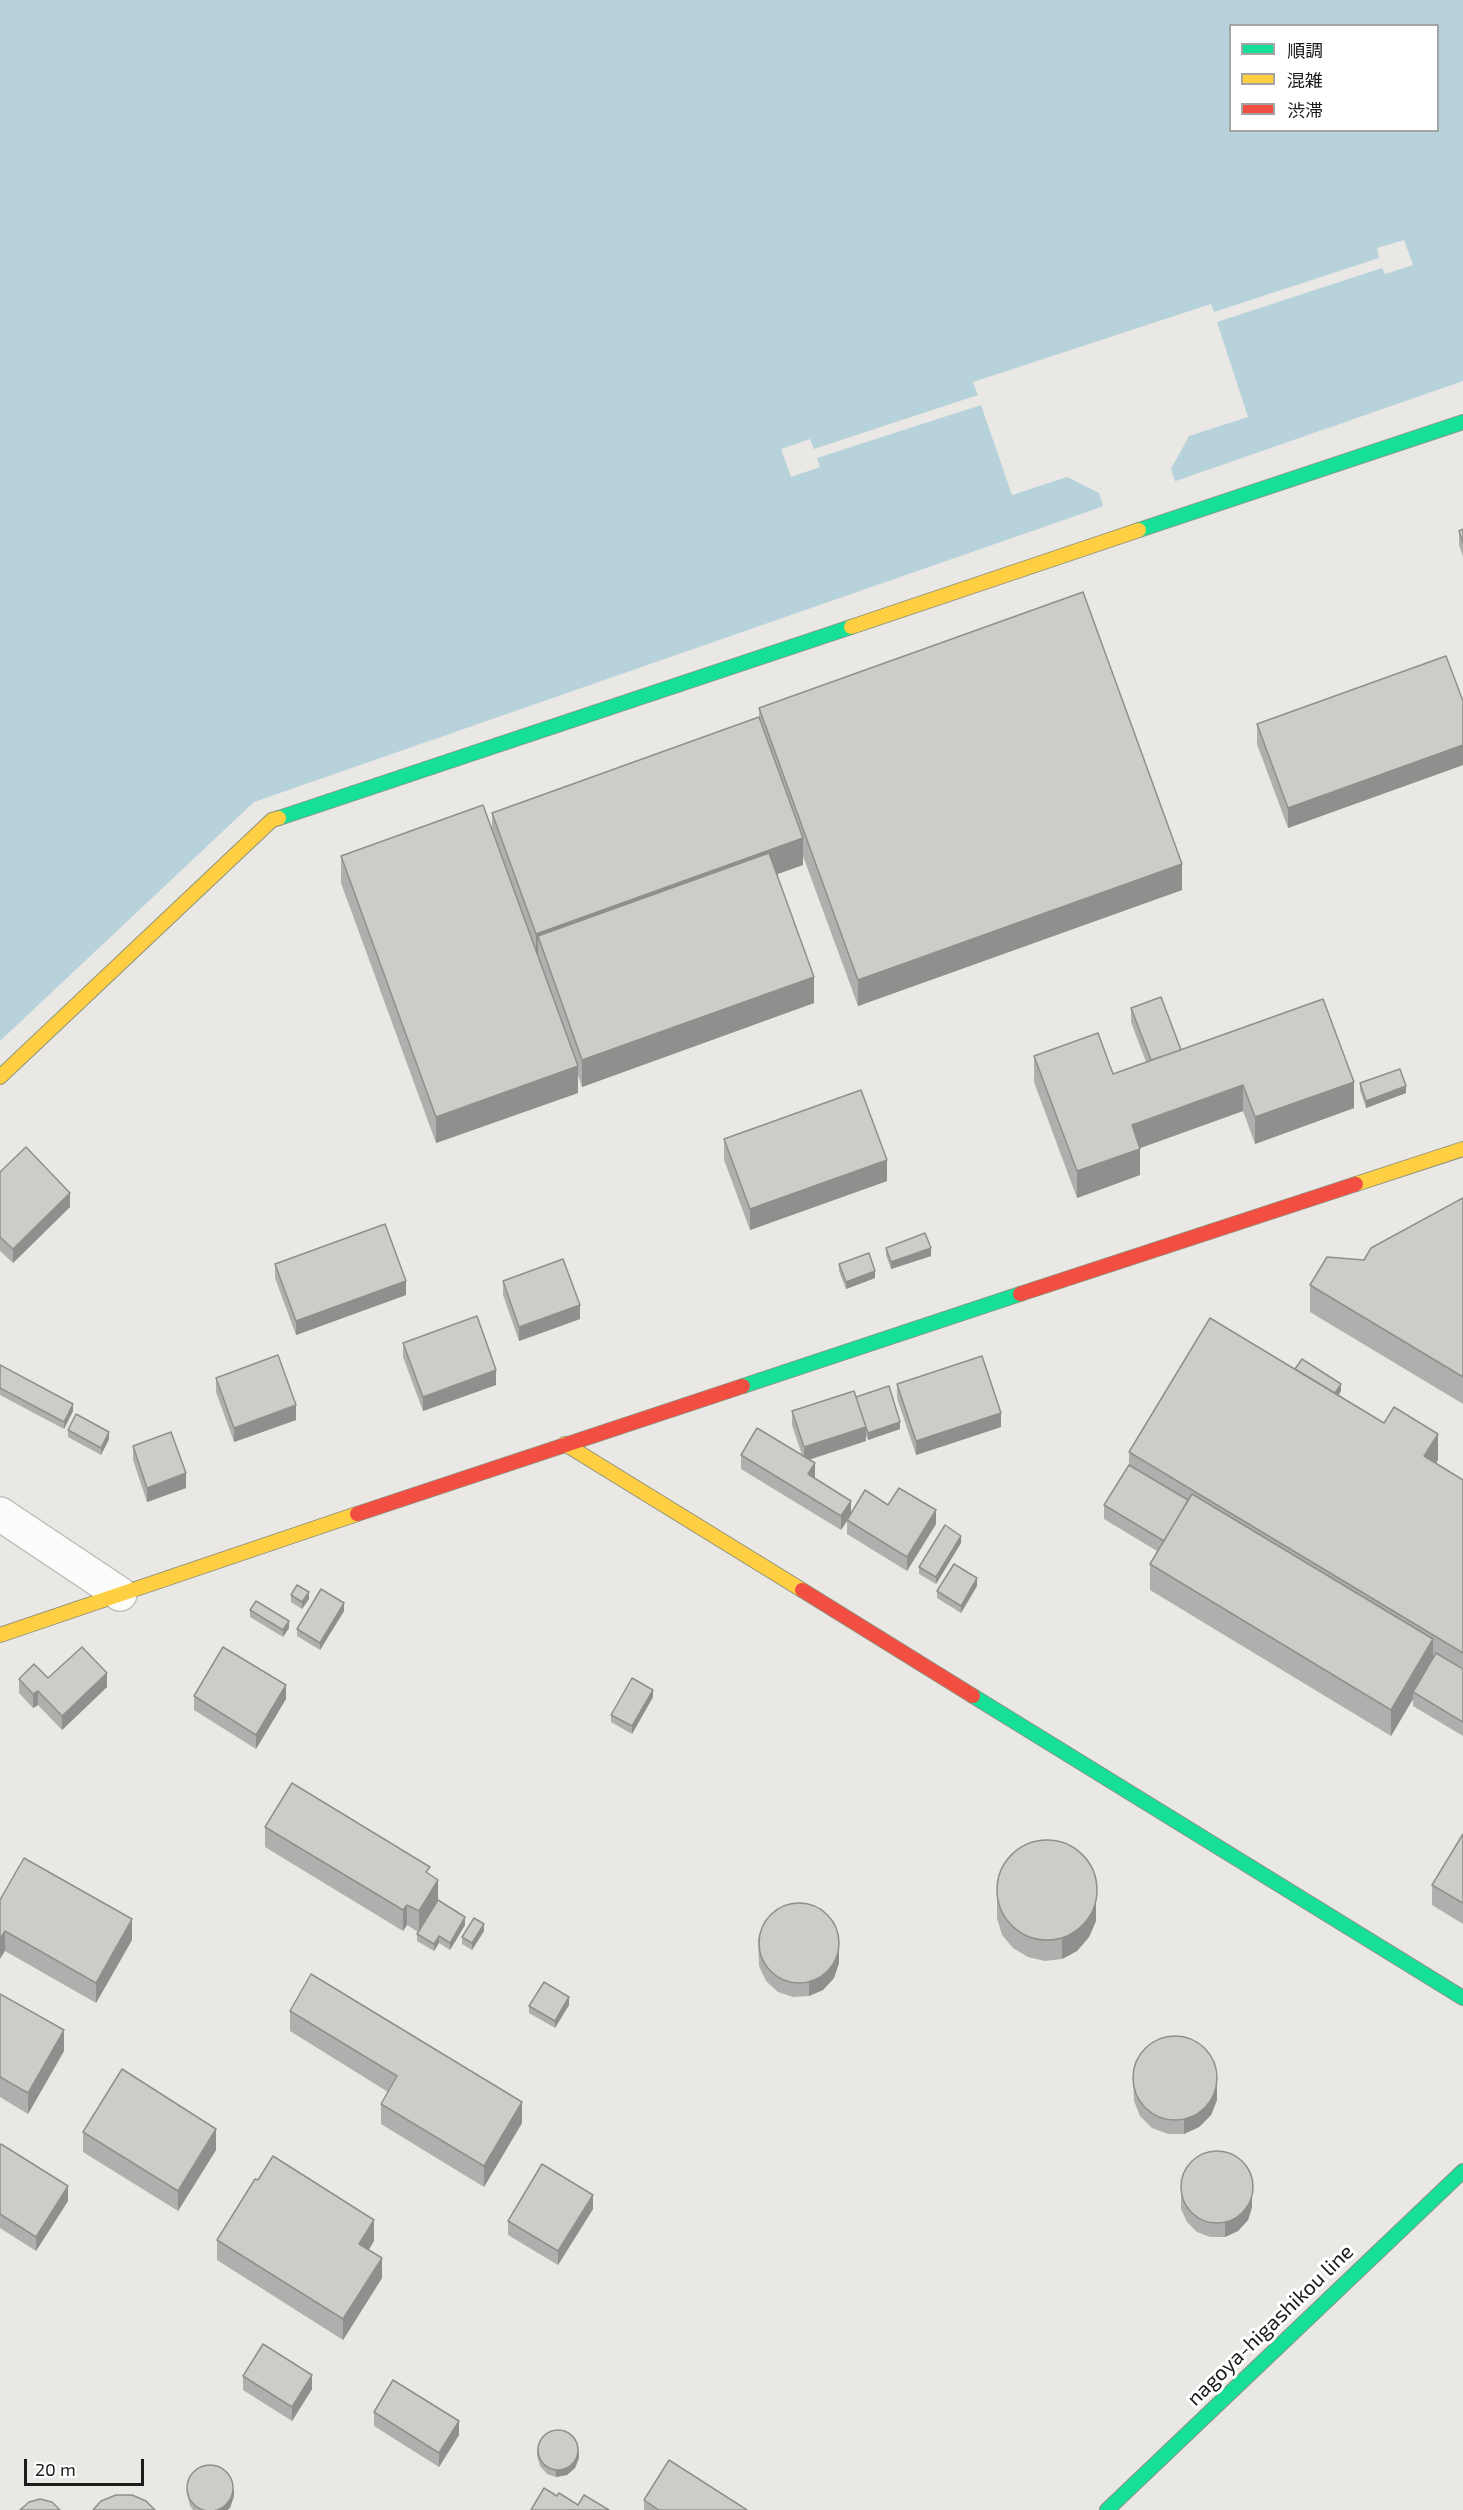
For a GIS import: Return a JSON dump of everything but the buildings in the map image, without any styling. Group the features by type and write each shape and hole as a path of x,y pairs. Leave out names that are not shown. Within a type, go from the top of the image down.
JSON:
{"street":[{"path":"0,1077 272,820 1463,422"},
{"path":"0,1635 565,1444 1463,1149"},
{"path":"565,1444 1463,1998"},
{"path":"0,1514 120,1594"},
{"name":"nagoya-higashikou line","path":"1107,2510 1463,2171"}],"water":[{"path":"0,0 1463,0 1463,381 254,802 0,1041"}],"pier":[{"path":"1404,240 1413,265 1385,274 1382,268 1217,322 1248,417 1189,436 1171,469 1176,484 1104,509 1099,493 1067,477 1012,495 981,405 817,458 820,467 791,477 781,449 810,439 814,449 978,395 973,382 1211,304 1214,312 1379,258 1377,248"}],"traffic: fast":[{"path":"1139,530 1463,422"},
{"path":"279,818 851,627"},
{"path":"743,1386 1020,1294"},
{"path":"973,1696 1463,1998"},
{"path":"1107,2510 1463,2171"}],"traffic: slow":[{"path":"851,627 1139,530"},
{"path":"0,1077 272,820 279,818"},
{"path":"1356,1184 1463,1149"},
{"path":"565,1444 802,1590"},
{"path":"0,1635 357,1514"}],"traffic: jam":[{"path":"1020,1294 1356,1184"},
{"path":"357,1514 743,1386"},
{"path":"802,1590 973,1696"}]}
